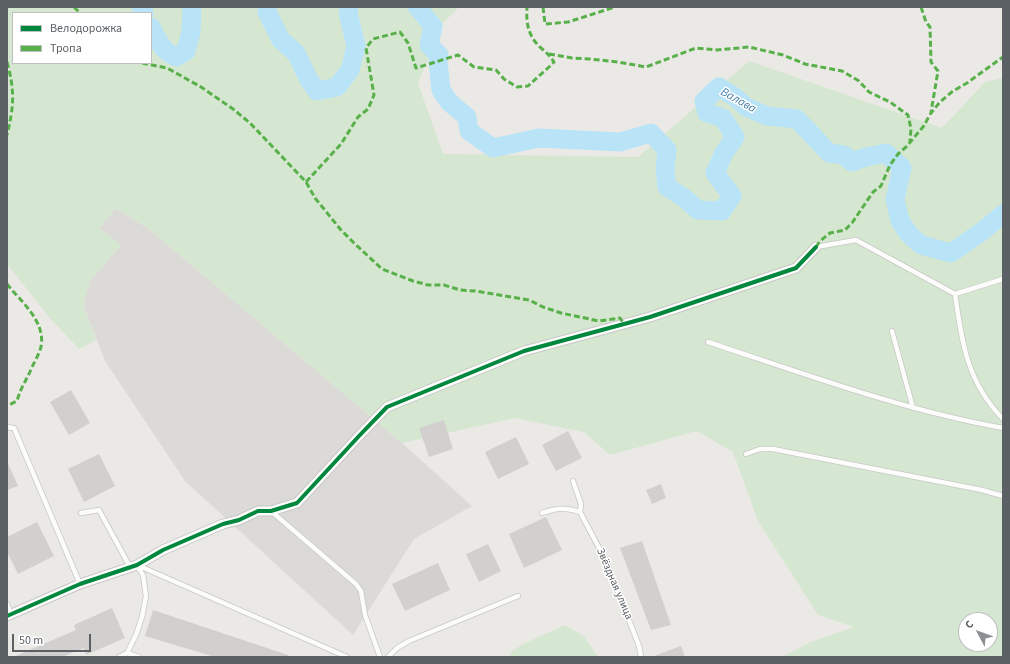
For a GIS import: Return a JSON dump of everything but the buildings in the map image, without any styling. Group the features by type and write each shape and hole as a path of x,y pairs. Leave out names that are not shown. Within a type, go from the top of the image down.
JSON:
{"street":[{"path":"9,615 80,584 133,566 163,550 223,524 239,520 258,511 271,511 297,503 358,436 387,407 524,351 650,317 796,268 816,247"}],"lane":[{"path":"816,247 856,240 955,294 1003,279"},
{"path":"955,294 962,339 969,366 985,397 1003,419"},
{"path":"892,331 913,408"},
{"path":"708,342 913,408 973,423 1003,428"},
{"path":"7,427 14,428 80,584"},
{"path":"746,454 760,449 773,449 975,489 1003,496"},
{"name":"Звёздная улица","path":"573,480 580,504 580,512 607,563 639,646 641,657"},
{"path":"542,513 556,508 568,508 580,512"},
{"path":"81,513 99,510 133,566 144,575 146,596 142,617 136,635 127,653 119,657"},
{"path":"271,511 356,584 361,591 365,615 380,657"},
{"path":"133,566 347,657"},
{"path":"388,657 397,648 409,641 518,596"},
{"path":"7,604 9,615"},
{"path":"127,653 139,657"}],"shaded area":[{"path":"116,208 149,229 402,443 472,506 414,539 353,635 185,481 105,361 83,305 90,281 121,245 99,228"}],"green space":[{"path":"7,7 459,7 443,23 418,83 443,154 638,157 749,61 942,128 985,82 1003,78 1003,657 782,657 811,642 854,627 818,615 758,521 733,452 697,431 610,455 584,432 515,418 402,443 149,229 116,208 99,228 121,245 90,281 83,305 96,340 79,349 49,317 7,264"},
{"path":"565,625 584,636 598,657 510,657 511,652 523,644"}],"waterway":[{"name":"Валава","path":"141,7 144,12"},
{"name":"Валава","path":"152,29 167,52 176,57 186,51 191,32 192,7"},
{"name":"Валава","path":"267,7 267,12 281,40 296,53 309,80 317,91 337,87 350,70 356,46 348,7"},
{"name":"Валава","path":"417,7 433,26 429,45 439,55 438,61 441,90 449,102 467,117 469,131 493,148 539,138 620,142 651,133 667,150 665,169 667,187 683,197 698,210 722,211 732,196 715,173 724,153 735,137 723,118 707,113 704,101 719,87 735,97 746,107 767,116 797,119 829,153 844,155 852,162 866,157 886,153 902,168 895,199 900,221 909,234 921,245 951,253 984,230 1003,214"}],"marked path":[{"path":"74,7 79,12"},
{"path":"306,182 341,144 358,117 368,109 374,95 366,48 373,39 400,32 408,43 416,68 458,55 474,67 496,70 504,79 517,87 528,86 554,62 533,39 527,19 527,7"},
{"path":"543,7 545,24 568,22 615,7"},
{"path":"921,7 926,22 930,27 931,62 938,71 931,112"},
{"path":"549,54 572,58 618,62 646,67 696,48 717,50 749,47 783,55 805,64 842,71 859,81 869,92 890,102 908,115 911,129 910,141"},
{"path":"816,247 820,241 830,233 845,230 852,223 873,192 881,186 890,165 923,127 931,113 940,102 953,91 967,83 1003,57"},
{"path":"7,62 13,98 7,135"},
{"path":"147,64 167,68 201,87 233,109 250,123 306,182 315,198 341,230 382,269 428,285 444,285 460,290 529,300 543,307 561,313 599,321 620,318 624,324"},
{"path":"7,284 31,312 40,329 42,338 41,347 17,401 7,406"}],"cycle path":[{"path":"7,616 80,584 137,565 163,550 223,524 239,520 258,511 271,511 297,503 387,407 524,351 650,317 796,268 816,247"}]}
